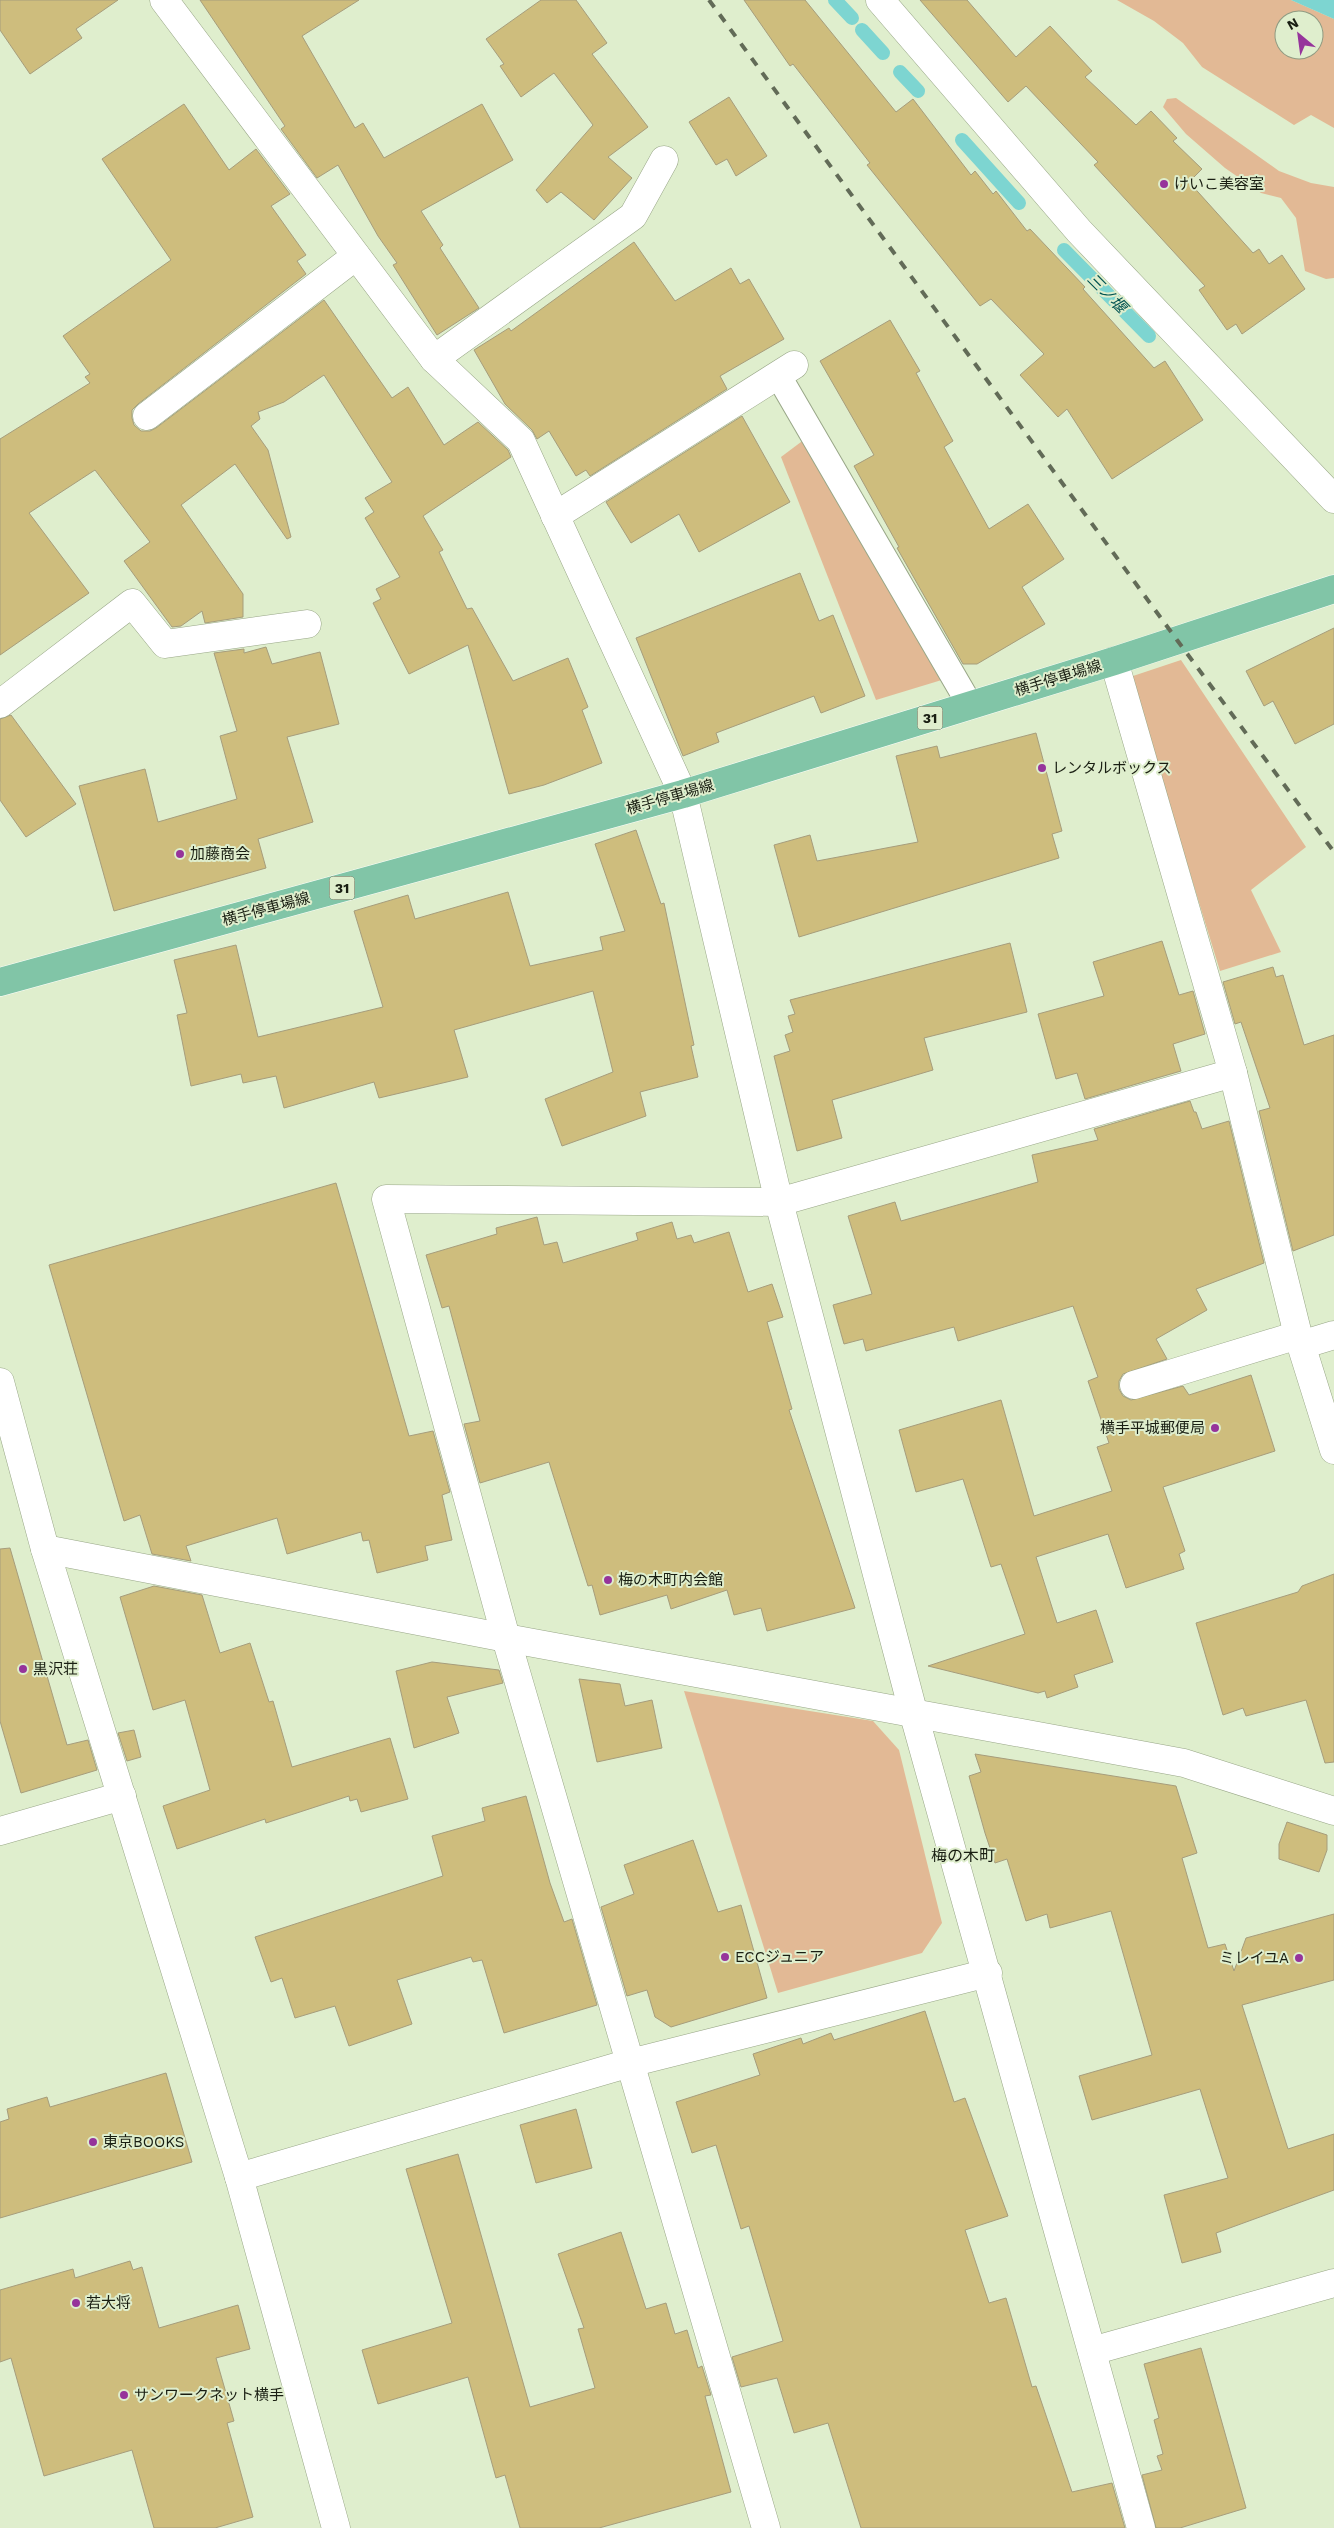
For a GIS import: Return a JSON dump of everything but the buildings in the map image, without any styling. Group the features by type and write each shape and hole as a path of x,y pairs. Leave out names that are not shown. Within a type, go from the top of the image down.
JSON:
{"main road":[{"name":"横手停車場線","path":"0,982 683,794 1114,661 1334,589"}],"street":[{"path":"164,0 434,359 521,441 683,794 779,1202 914,1715 988,1973 1141,2528"},
{"path":"880,0 1080,231 1334,499"},
{"path":"434,359 633,216 664,160"},
{"path":"147,416 356,256"},
{"path":"555,516 786,370"},
{"path":"0,704 132,603 165,644 307,624"},
{"path":"1114,661 1233,1073 1300,1340 1334,1450"},
{"path":"766,2528 506,1638 386,1199 779,1202 1233,1073"},
{"path":"1134,1384 1300,1340 1334,1335"},
{"path":"0,1382 44,1549 239,2177 336,2528"},
{"path":"44,1549 914,1715 1184,1763 1334,1811"},
{"path":"0,1832 122,1796"},
{"path":"239,2177 630,2063 988,1973"},
{"path":"1092,2351 1334,2283"}],"lane":[{"path":"786,370 970,705"}],"shaded area":[{"path":"1117,0 1291,0 1314,10 1274,10 1274,60 1324,60 1324,15 1334,19 1334,128 1311,115 1294,125 1202,67 1183,43 1154,21"},
{"path":"1176,98 1279,171 1311,183 1334,187 1334,278 1326,279 1305,271 1296,218 1281,198 1261,193 1225,168 1186,134 1163,107 1167,99"},
{"path":"805,439 945,679 876,700 781,457"},
{"path":"1181,660 1306,847 1251,890 1281,952 1220,971 1130,677"},
{"path":"684,1691 873,1721 899,1750 942,1923 922,1953 778,1993"}],"water":[{"path":"1291,0 1334,0 1334,19 1324,15 1324,10 1314,10"}],"waterway":[{"name":"三ノ堰","path":"835,0 852,18"},
{"name":"三ノ堰","path":"862,30 883,53"},
{"name":"三ノ堰","path":"900,72 918,91"},
{"name":"三ノ堰","path":"962,140 1019,203"},
{"name":"三ノ堰","path":"1064,250 1149,336"}],"railway":[{"path":"709,0 1334,852"}],"place":[{"name":"けいこ美容室","path":"1164,184"},
{"name":"レンタルボックス","path":"1042,768"},
{"name":"加藤商会","path":"180,854"},
{"name":"横手平城郵便局","path":"1215,1428"},
{"name":"梅の木町内会館","path":"608,1580"},
{"name":"黒沢荘","path":"23,1669"},
{"name":"ECCジュニア","path":"725,1957"},
{"name":"ミレイユA","path":"1299,1958"},
{"name":"東京BOOKS","path":"93,2142"},
{"name":"若大将","path":"76,2303"},
{"name":"サンワークネット横手","path":"124,2395"}],"district":[{"name":"梅の木町","path":"963,1855"}]}
